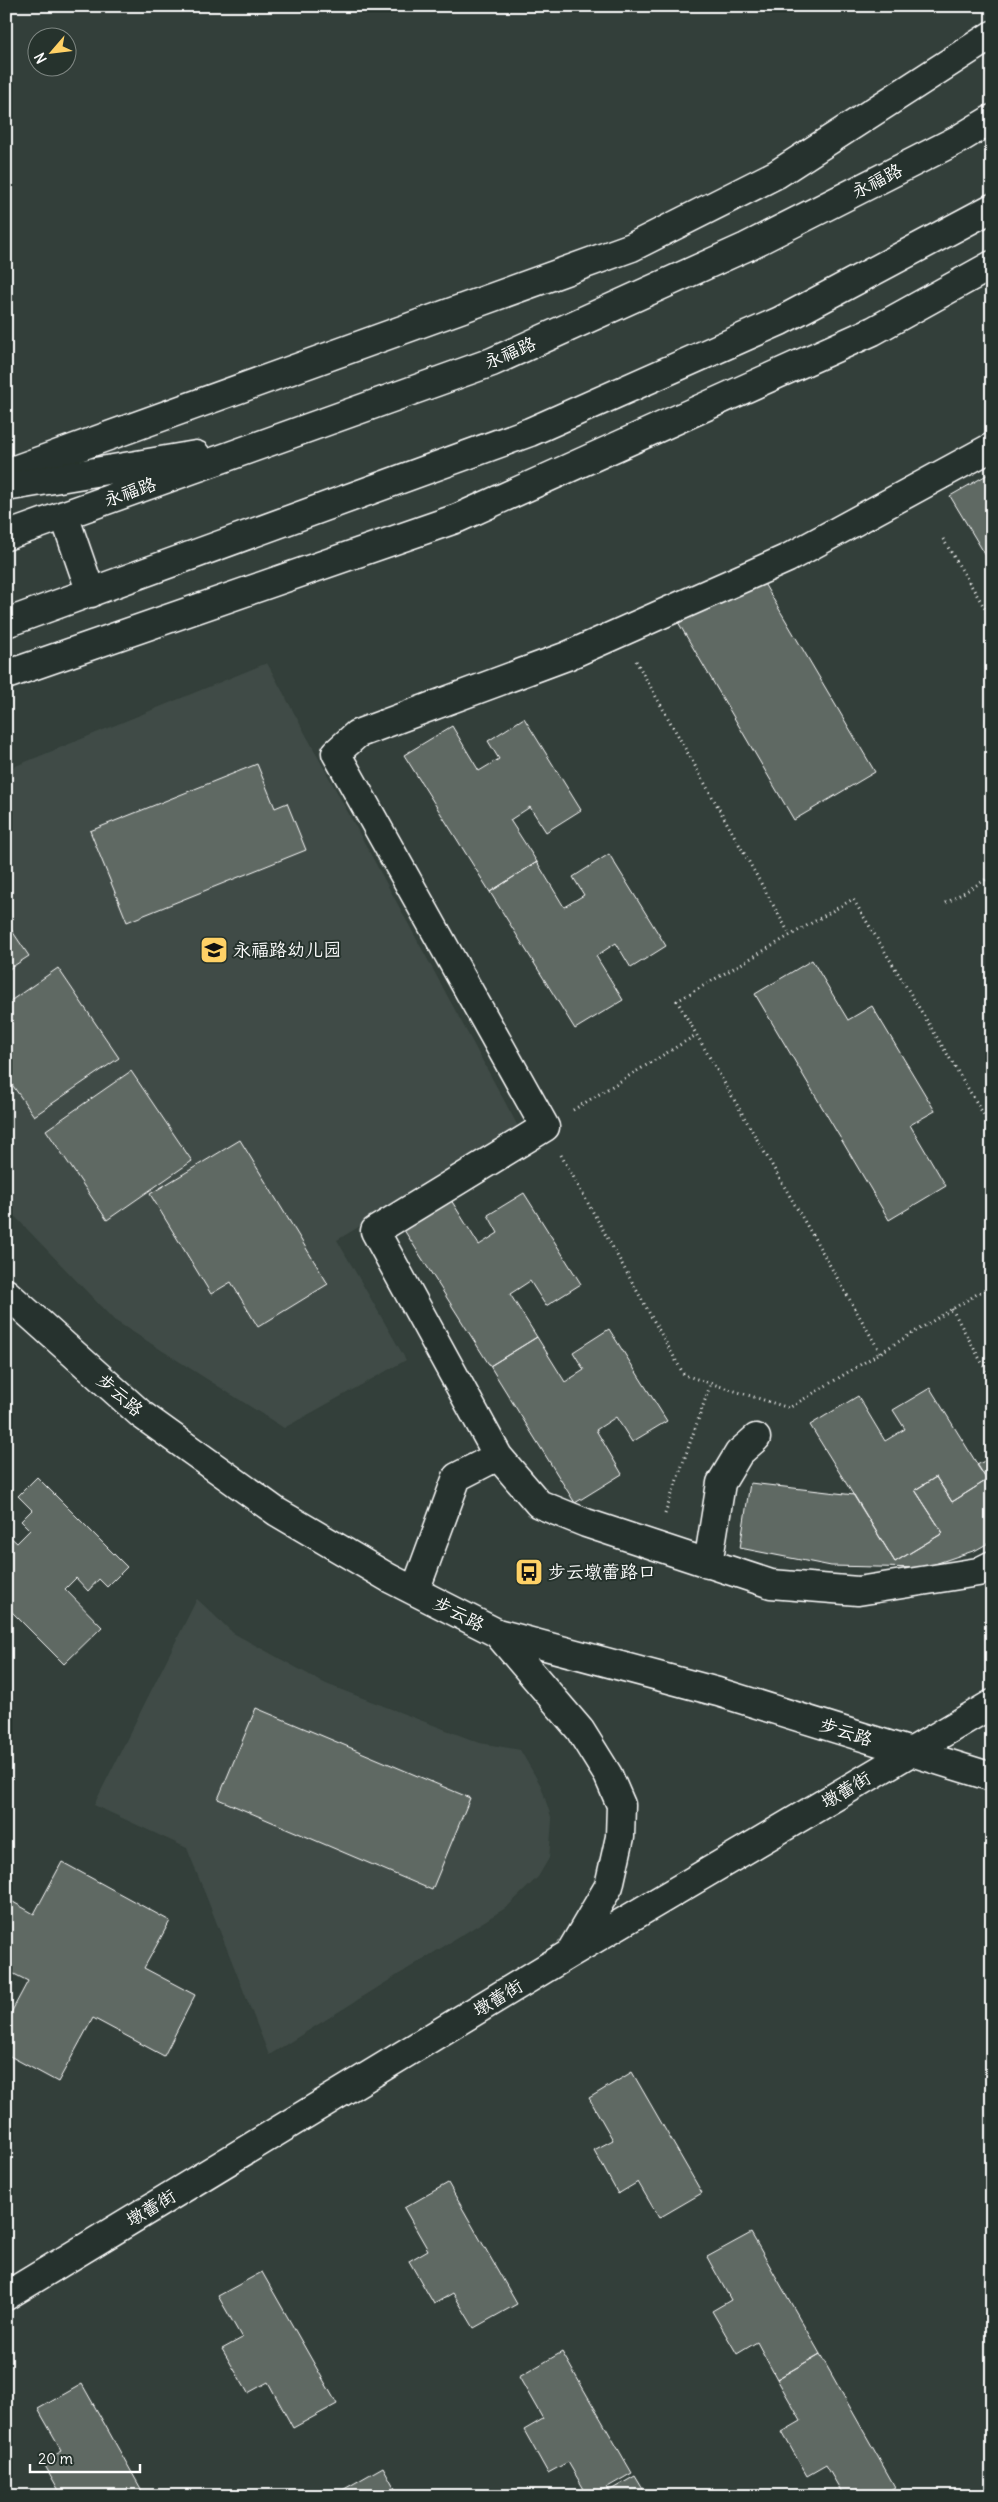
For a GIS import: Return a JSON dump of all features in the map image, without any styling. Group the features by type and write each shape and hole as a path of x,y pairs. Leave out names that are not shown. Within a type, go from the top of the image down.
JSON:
{"street":[{"path":"6,473 632,247 777,174 992,35"},
{"name":"永福路","path":"6,536 501,358 746,247 960,139 992,119"},
{"path":"6,623 530,432 780,320 992,208"},
{"path":"6,675 458,518 873,331 992,265"},
{"path":"6,487 269,443"},
{"path":"992,448 788,558 568,656 358,734 336,753 545,1127 375,1231 498,1456 539,1504 586,1523 771,1584 858,1591 978,1572 992,1565"},
{"path":"64,515 91,593"},
{"name":"步云路","path":"6,1293 142,1415 277,1512 415,1591 497,1633 718,1692 992,1777"},
{"path":"708,1564 721,1483 739,1453 756,1438"},
{"path":"415,1591 457,1477 498,1456"},
{"path":"497,1633 580,1730 608,1775 621,1805 620,1837 609,1886 569,1954"},
{"name":"墩蕾街","path":"6,2296 569,1954 992,1704"}],"path":[{"path":"944,539 992,620"},
{"path":"620,633 790,935"},
{"path":"946,903 992,876"},
{"path":"880,1352 677,1002 853,899 992,1128"},
{"path":"696,1035 545,1127 684,1375 789,1408 992,1285"},
{"path":"952,1309 992,1381"},
{"path":"654,1545 711,1383"}],"shaded area":[{"name":"永福路幼儿园","path":"267,663 520,1130 337,1240 406,1360 284,1428 114,1320 6,1207 6,770"},
{"path":"197,1599 233,1633 326,1684 480,1743 520,1750 541,1786 552,1820 549,1858 538,1877 507,1907 269,2055 187,1848 94,1805"}],"building":[{"path":"992,472 992,566 950,496"},
{"path":"759,575 875,772 794,820 678,622"},
{"path":"524,718 581,810 546,832 530,807 510,820 537,862 490,892 404,755 452,726 479,771 499,759 488,741"},
{"path":"257,764 275,808 287,803 306,850 127,922 90,831"},
{"path":"609,854 666,946 631,968 616,943 596,956 623,1000 575,1029 490,892 537,862 564,907 584,895 573,877"},
{"path":"6,922 29,956 6,971"},
{"path":"812,960 848,1020 872,1006 935,1111 910,1125 946,1186 889,1220 755,994"},
{"path":"58,968 119,1058 34,1116 6,1076 6,1004"},
{"path":"131,1071 192,1161 107,1220 46,1130"},
{"path":"240,1140 328,1284 258,1327 231,1282 211,1294 150,1194"},
{"path":"524,1193 581,1284 546,1306 530,1281 510,1294 537,1337 490,1366 404,1230 451,1200 479,1245 498,1233 488,1215"},
{"path":"609,1329 667,1421 632,1442 616,1417 596,1430 622,1474 575,1503 490,1366 537,1337 565,1382 584,1370 573,1352"},
{"path":"930,1388 987,1480 952,1502 936,1477 915,1490 943,1533 895,1562 810,1425 858,1396 885,1441 905,1429 893,1410"},
{"path":"992,1457 992,1541 976,1550 923,1568 831,1566 740,1548 750,1483 854,1495 895,1562 943,1533 915,1490 936,1477 952,1502 987,1480 977,1465"},
{"path":"37,1477 127,1567 107,1587 99,1579 88,1591 76,1578 65,1589 102,1627 64,1664 6,1606 6,1533 17,1543 30,1530 21,1521 32,1510 18,1496"},
{"path":"256,1708 470,1798 432,1890 218,1799"},
{"path":"62,1862 170,1921 144,1968 195,1995 164,2056 93,2018 58,2082 6,2054 6,2022 28,1981 6,1970 6,1898 34,1914"},
{"path":"632,2072 702,2193 659,2218 638,2182 618,2194 594,2150 613,2140 589,2098"},
{"path":"448,2183 517,2304 474,2328 453,2293 434,2304 409,2261 428,2250 404,2208"},
{"path":"751,2233 820,2354 777,2379 757,2342 737,2354 712,2311 731,2300 707,2257"},
{"path":"262,2272 337,2404 293,2428 268,2382 248,2393 222,2349 242,2338 218,2296"},
{"path":"562,2352 632,2473 592,2496 588,2496 568,2462 548,2473 524,2430 543,2419 519,2377"},
{"path":"820,2354 895,2487 880,2496 844,2496 826,2465 807,2476 782,2432 801,2421 777,2379"},
{"path":"82,2384 145,2496 62,2496 43,2462 62,2451 38,2409"},
{"path":"383,2467 399,2496 341,2496 339,2492"},
{"path":"635,2476 647,2496 600,2496"}],"place":[{"name":"永福路幼儿园","path":"214,950"},
{"name":"步云墩蕾路口","path":"529,1572"}]}
